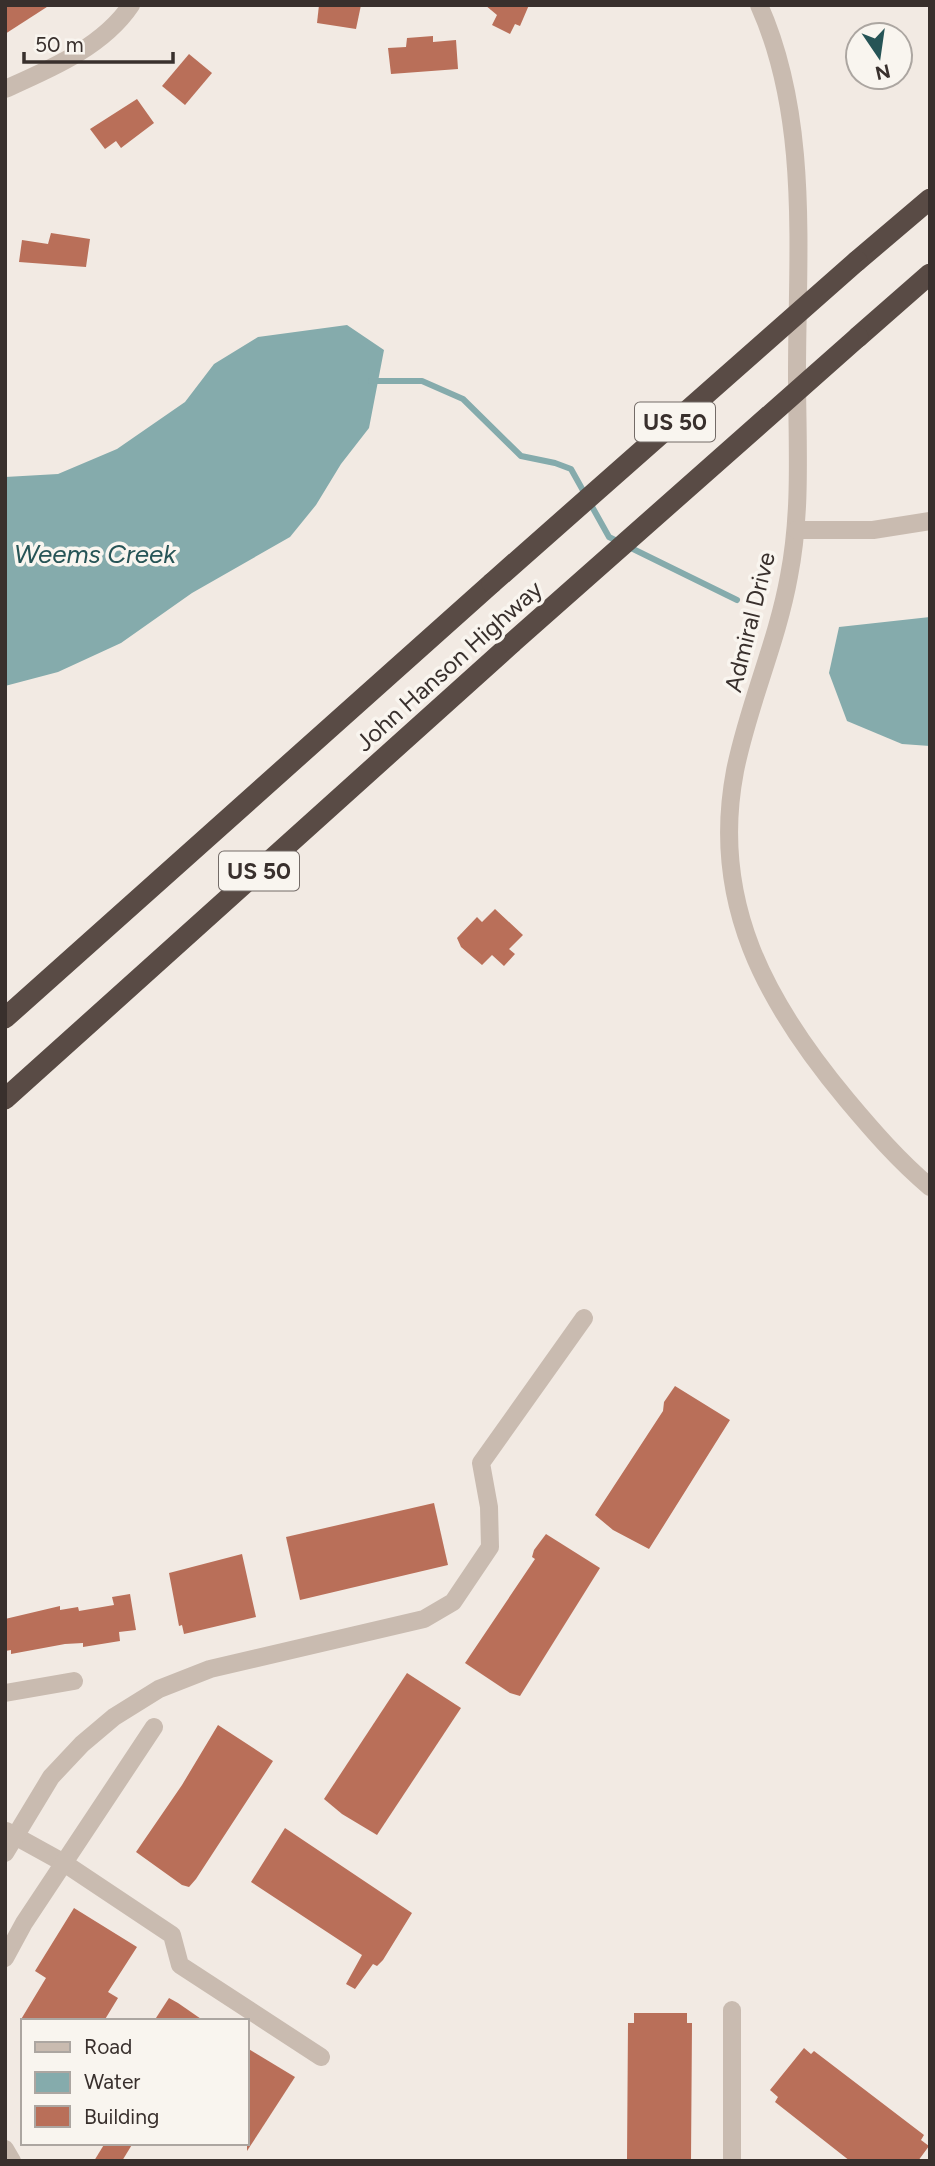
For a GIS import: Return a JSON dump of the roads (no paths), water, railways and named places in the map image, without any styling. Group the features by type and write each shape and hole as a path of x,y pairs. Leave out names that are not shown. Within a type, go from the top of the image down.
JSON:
{"highway":[{"name":"John Hanson Highway","path":"5,1018 492,583 930,199"},
{"name":"John Hanson Highway","path":"5,1099 512,643 930,274"}],"street":[{"path":"5,89 61,63 120,22 131,5"},
{"name":"Admiral Drive","path":"759,5 779,62 794,147 797,227 796,530 783,606 742,745 731,796 731,869 739,912 765,986 795,1034 891,1151 930,1187"},
{"path":"796,530 873,530 930,521"},
{"path":"5,1853 10,1833 51,1777 82,1744 114,1717 159,1689 210,1670 424,1619 453,1602 490,1546 489,1507 481,1463 584,1318"},
{"path":"5,1693 74,1681"},
{"path":"5,1958 24,1923 154,1727"},
{"path":"10,1833 64,1863 172,1935 180,1965 321,2057"},
{"path":"732,2010 732,2161"},
{"path":"5,2149 12,2161"}],"water":[{"name":"Weems Creek","path":"347,325 384,350 369,428 341,464 316,505 290,537 192,593 121,643 58,672 5,686 5,477 58,474 117,449 185,402 214,364 258,337"},
{"path":"930,617 930,746 902,744 847,721 829,673 839,627"}],"waterway":[{"name":"Weems Creek","path":"371,381 422,381 463,399 521,456 571,469 609,537 619,542"},
{"name":"Weems Creek","path":"629,547 737,600"}]}
